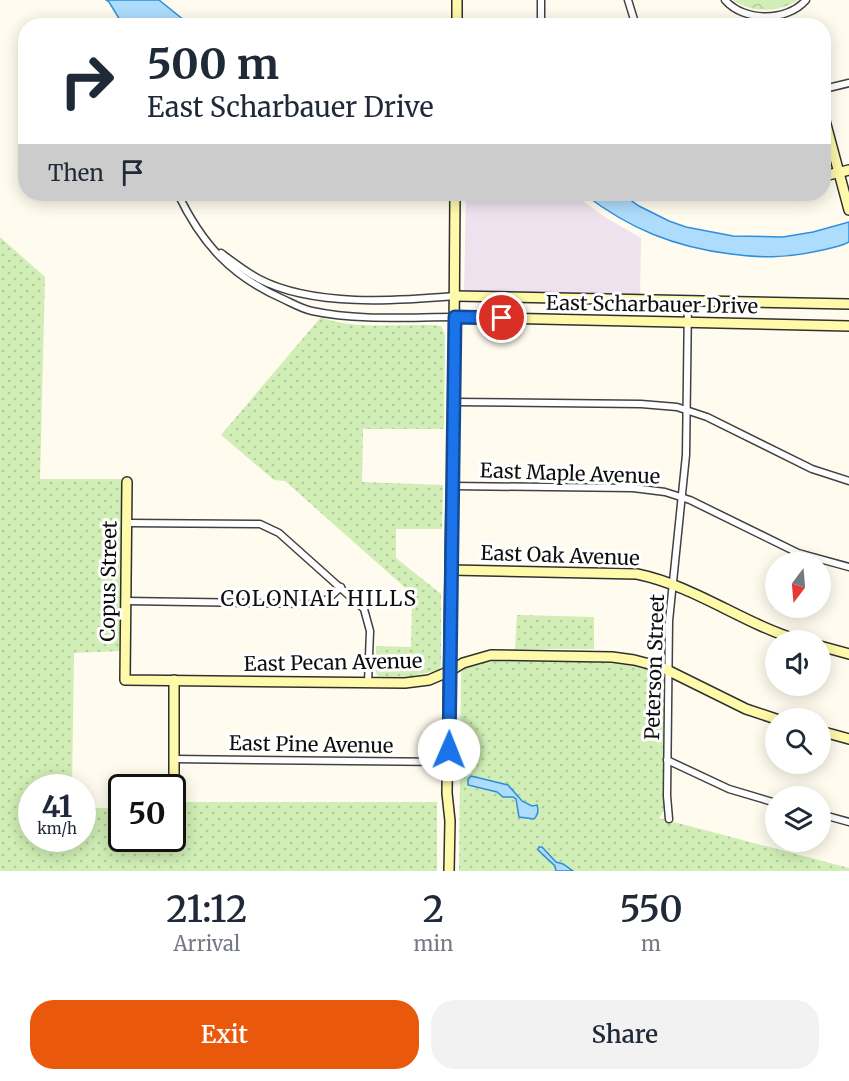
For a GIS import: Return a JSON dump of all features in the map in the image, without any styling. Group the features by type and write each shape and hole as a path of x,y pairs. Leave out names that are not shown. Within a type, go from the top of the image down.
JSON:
{"street":[{"path":"457,0 457,18"},
{"path":"541,0 541,18"},
{"path":"628,0 634,18"},
{"path":"724,0 747,13 770,16 793,10 806,0"},
{"path":"831,87 849,83"},
{"path":"831,145 849,210"},
{"path":"831,174 849,170"},
{"path":"181,201 187,213 213,248 237,273 256,287 310,311 353,317 455,317"},
{"path":"449,871 448,762 455,201"},
{"path":"213,248 258,279 282,289 316,296 369,299 423,299 455,296"},
{"name":"East Scharbauer Drive","path":"455,296 849,304"},
{"name":"Peterson Street","path":"669,819 667,796 668,671 673,584 686,455 688,302"},
{"name":"East Scharbauer Drive","path":"455,317 849,326"},
{"path":"454,402 648,404 687,410 724,425 812,469 849,481"},
{"name":"Copus Street","path":"125,680 127,482"},
{"name":"East Maple Avenue","path":"453,486 633,488 665,492 683,497 791,550 849,567"},
{"path":"126,523 266,526 279,533 361,605 366,615 370,634 368,683"},
{"name":"East Oak Avenue","path":"451,570 623,572 650,576 673,584 769,630"},
{"path":"126,601 315,604 328,599 341,587"},
{"path":"831,649 849,654"},
{"name":"East Pecan Avenue","path":"125,680 420,682 439,677 465,662 483,657 501,655 612,657 634,660 668,671 746,709 765,715"},
{"path":"174,680 174,774"},
{"path":"831,734 849,739"},
{"name":"East Pine Avenue","path":"174,759 448,762"},
{"path":"668,760 729,789 765,800"},
{"path":"831,817 849,822"}],"shaded area":[{"path":"466,201 583,201 603,216 641,238 640,297 468,294 464,292"}],"green space":[{"path":"733,0 798,0 782,7 765,10 748,7"},
{"path":"0,237 45,277 40,479 121,479 121,651 74,653 72,774 18,774 18,852 96,852 96,808 108,808 108,852 186,852 186,802 437,802 437,871 0,871"},
{"path":"321,317 346,324 434,325 441,326 445,334 444,429 363,429 362,482 443,485 442,529 396,529 396,558 441,594 441,666 439,670 409,677 378,676 376,646 411,647 410,592 285,481 274,480 221,435"},
{"path":"517,615 594,617 594,649 515,649"},
{"path":"556,661 610,663 634,666 664,677 664,810 659,818 765,846 765,852 788,852 849,868 849,871 459,871 461,674 462,670 481,663"}],"water":[{"path":"106,0 159,0 181,18 119,18"},
{"path":"594,201 632,201 669,221 686,227 733,236 783,237 849,222 849,242 841,246 802,254 772,257 710,251 690,247 636,227"},
{"path":"471,776 508,785 522,801 532,806 537,805 536,816 534,819 519,817 516,799 468,785 468,779"},
{"path":"542,847 556,862 573,871 556,871 555,866 538,850"}],"district":[{"name":"COLONIAL HILLS","path":"319,598"}],"route":[{"path":"449,750 455,317 502,318"}]}
